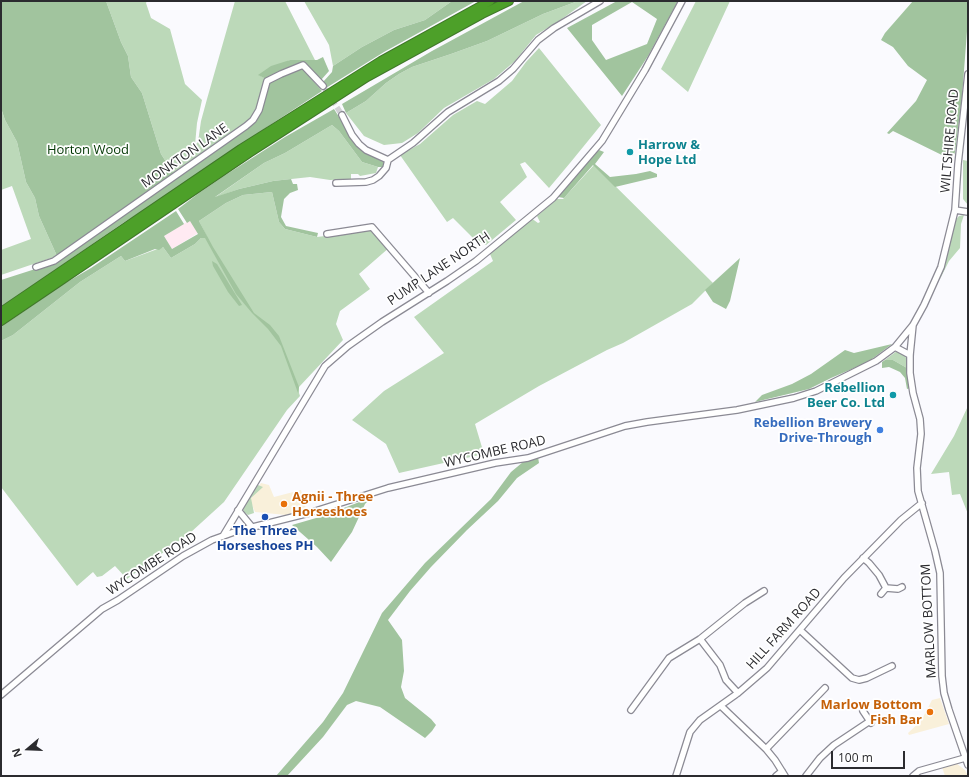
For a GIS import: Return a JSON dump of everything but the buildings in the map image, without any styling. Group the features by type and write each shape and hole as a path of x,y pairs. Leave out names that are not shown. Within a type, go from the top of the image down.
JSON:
{"highway":[{"path":"1,312 255,140 381,61 490,1"},
{"path":"1,321 249,154 367,77 482,14 509,1"}],"street":[{"path":"336,183 366,182 379,176 386,168 388,160 413,143 448,112 499,81 513,70 538,40 554,28 600,1"},
{"name":"PUMP LANE NORTH","path":"223,536 325,366 348,346 382,322 429,293 476,261 543,207 558,192 602,141 645,70 682,1"},
{"name":"MONKTON LANE","path":"36,267 54,261 246,126 259,110 267,81 303,65 323,86"},
{"name":"WILTSHIRE ROAD","path":"955,210 958,164 968,74"},
{"path":"342,115 352,135 359,144 366,150 388,160"},
{"path":"955,210 968,212"},
{"name":"WYCOMBE ROAD","path":"1,695 102,609 118,600 183,556 212,540 252,527 309,513 388,488 495,463 528,458 625,426 737,410 794,398 816,390 876,361 895,347 914,325 941,267 955,210"},
{"path":"327,234 372,227 429,293"},
{"name":"MARLOW BOTTOM","path":"914,325 910,355 910,372 913,393 920,419 921,434 917,468 918,491 940,573 942,676 944,693 968,765"},
{"path":"895,347 910,355"},
{"name":"HILL FARM ROAD","path":"676,776 690,732 700,720 738,693 767,668 844,578 901,520 922,503"},
{"path":"238,510 252,527"},
{"path":"863,558 879,576 886,588"},
{"path":"886,588 898,589 902,587"},
{"path":"881,594 886,588"},
{"path":"634,708 669,658 728,621 745,603 763,594"},
{"path":"800,630 852,678 859,680 873,672 892,666"},
{"path":"700,639 720,665 726,680 738,693"},
{"path":"766,749 820,697 825,688"},
{"path":"721,706 766,749 775,760 784,774 776,776"},
{"path":"806,776 820,758 834,745 871,722 863,710"},
{"path":"913,776 919,771 965,758"}],"shaded area":[{"path":"190,220 198,233 172,249 164,236"},
{"path":"261,483 269,485 274,497 301,490 306,509 286,515 255,512 250,500"},
{"path":"940,698 949,724 909,735 908,733 921,721 932,700"},
{"path":"956,763 965,770 968,776 945,776 942,767"}],"green space":[{"name":"Horton Wood","path":"1,1 106,1 121,42 128,56 131,77 142,93 161,154 174,174 57,256 39,216 35,198 26,182 17,142 5,120 1,108"},
{"path":"106,1 147,1 146,3 151,18 170,29 185,84 202,100 197,123 195,145 198,142 201,121 235,1 285,1 315,60 290,60 259,75 266,79 257,106 250,121 174,174 161,154 142,93 131,77 128,56 121,42"},
{"path":"304,1 452,1 425,20 394,30 362,47 333,66 329,45"},
{"path":"452,1 476,1 384,52 326,88 323,82 332,72 333,66 362,47 394,30 425,20"},
{"path":"524,1 578,1 543,14 487,41 412,67 386,83 366,101 346,113 342,104 432,51"},
{"path":"578,1 587,1 536,35 515,61 494,79 444,108 418,133 402,143 384,145 364,136 346,113 366,101 386,83 412,67 487,41 543,14"},
{"path":"617,1 678,1 648,56 622,96 567,28","holes":["632,2 657,19 647,44 606,60 592,40 592,25"]},
{"path":"696,1 730,1 688,92 661,69"},
{"path":"913,1 968,1 962,97 955,152 952,160 893,131 889,134 887,133 916,101 927,80 908,66 893,47 881,40 885,33"},
{"path":"539,48 601,125 549,188 525,162 520,164 527,177 500,202 516,220 486,245 473,238 453,218 447,222 400,155 420,144 453,115 477,101 485,104 512,81"},
{"path":"323,57 329,71 321,80 302,63 266,79 258,75 271,66 290,60 317,60"},
{"path":"302,68 322,91 123,223 1,307 1,280 54,263 256,118 269,82"},
{"path":"1,108 5,120 17,142 26,182 35,198 39,216 57,256 1,275 1,250 31,239 12,186 1,190"},
{"path":"334,109 358,147 385,163 383,167 362,162 339,131 332,125 285,153 264,163 215,197 239,189 273,181 291,179 293,184 297,184 298,190 290,193 284,199 281,217 286,226 318,233 317,237 285,229 279,222 272,192 243,195 226,203 199,221 213,247 254,313 270,325 279,336 299,387 298,393 281,346 268,329 236,294 205,238 201,238 195,244 171,258 163,247 159,250 155,249 125,261 121,256 80,282 13,335 1,341 1,327 62,285 91,268 176,211 184,224 164,236 172,249 198,234 190,221 187,223 178,209 224,176 285,137"},
{"path":"332,125 339,131 362,162 378,167 376,173 360,176 358,174 351,174 351,179 330,180 310,177 273,181 239,189 214,198 264,163 285,153"},
{"path":"599,150 604,152 595,164 610,177 650,171 657,174 657,177 615,187 593,165 564,198 558,197 578,172"},
{"path":"963,160 968,161 968,205 963,199"},
{"path":"594,165 713,283 692,304 623,343 539,386 475,424 484,454 399,473 386,444 352,420 384,391 444,353 414,317 493,261 490,254 531,218 538,223 540,222 537,216 557,199 563,199"},
{"path":"272,192 279,222 285,229 317,237 373,230 390,247 359,274 370,289 340,311 336,324 343,340 299,387 300,396 287,410 224,502 190,533 127,579 115,566 102,576 97,577 93,572 77,586 1,487 1,341 13,335 80,282 121,256 125,261 163,247 171,258 195,244 201,238 207,237 199,221 226,203 243,195"},
{"path":"964,215 961,224 960,248 949,261 940,279 954,222 959,216"},
{"path":"740,258 730,301 726,309 713,302 705,290"},
{"path":"212,261 217,264 242,305 239,306 228,292 213,266"},
{"path":"892,344 868,362 809,389 755,402 762,395 792,384 811,374 845,350 854,353"},
{"path":"897,351 905,355 907,368 893,360 885,360 882,362"},
{"path":"885,360 893,360 907,368 910,388 907,389 905,378 900,372 889,367 882,368 882,362"},
{"path":"968,406 968,514 960,494 952,495 949,472 931,474 954,436"},
{"path":"538,457 539,463 517,478 498,501 431,567 388,620 402,640 404,671 401,687 405,698 431,719 436,725 432,731 425,738 380,707 356,701 347,705 323,737 287,776 276,776 323,722 343,693 382,613 425,563 491,499 511,472 523,462"},
{"path":"258,485 263,487 251,498 254,513 248,515 243,509 245,502"},
{"path":"369,500 365,504 352,532 331,562 317,547 292,525 323,516 362,501"}],"tunnel":[{"path":"323,86 342,115"}],"place":[{"name":"Harrow & Hope Ltd","path":"630,152"},
{"name":"Rebellion Beer Co. Ltd","path":"893,395"},
{"name":"Rebellion Brewery Drive-Through","path":"880,430"},
{"name":"Agnii - Three Horseshoes","path":"284,504"},
{"name":"The Three Horseshoes PH","path":"265,517"},
{"name":"Marlow Bottom Fish Bar","path":"930,712"}]}
